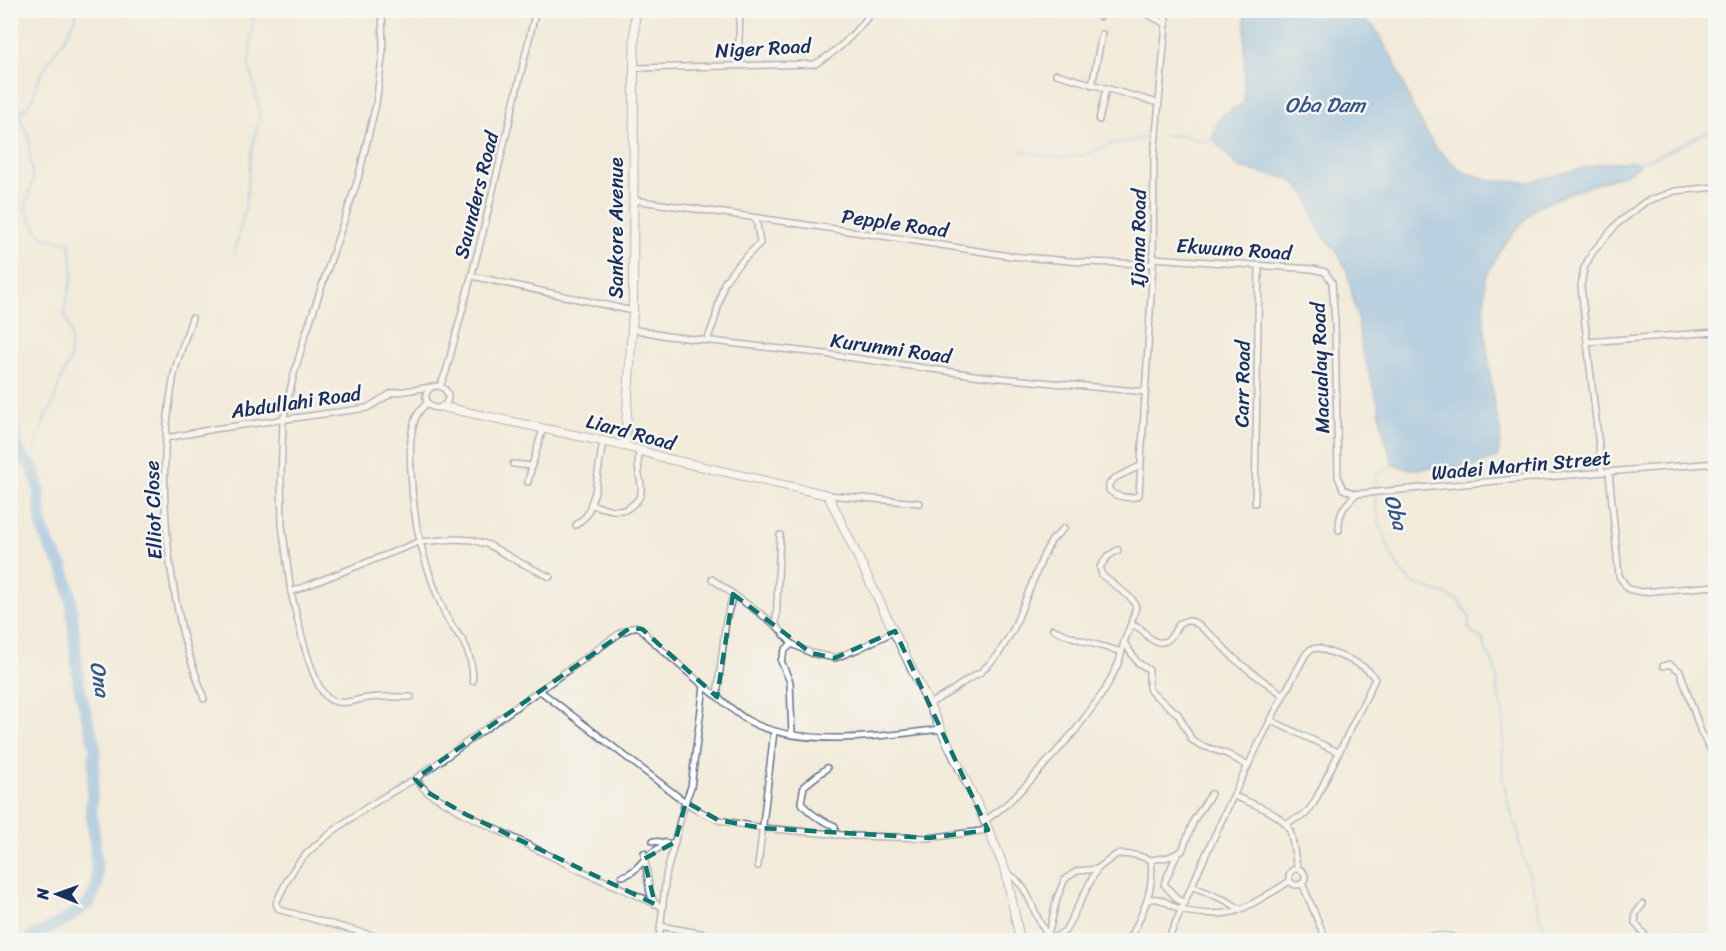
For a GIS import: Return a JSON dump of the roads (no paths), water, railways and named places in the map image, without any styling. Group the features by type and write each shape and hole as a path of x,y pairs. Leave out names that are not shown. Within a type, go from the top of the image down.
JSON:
{"street":[{"path":"382,10 383,51 376,104 358,179 305,336 284,421 281,478 282,525 291,592 313,673 321,691 331,700 347,702 368,698 411,697"},
{"name":"Saunders Road","path":"440,386 446,372 472,276 536,10"},
{"name":"Sankore Avenue","path":"625,446 633,311 633,68 636,10"},
{"path":"738,65 740,10"},
{"name":"Niger Road","path":"633,68 815,63 834,53 874,10"},
{"path":"1139,10 1166,24"},
{"name":"Ijoma Road","path":"1140,466 1115,478 1109,484 1109,490 1112,493 1136,498 1139,495 1153,261 1154,157 1166,24 1165,10"},
{"path":"1092,85 1102,34"},
{"path":"1056,74 1158,103"},
{"path":"1099,120 1106,88"},
{"path":"1716,187 1675,191 1645,202 1617,224 1592,253 1584,268 1581,286 1619,576 1628,590 1641,592 1716,586"},
{"name":"Pepple Road","path":"633,200 1010,256 1082,262 1153,261"},
{"path":"707,341 724,284 734,269 760,243 756,218"},
{"name":"Ekwuno Road","path":"1153,261 1313,269"},
{"name":"Carr Road","path":"1255,502 1259,265"},
{"name":"Macualay Road","path":"1313,269 1325,272 1332,282 1338,477 1343,489 1356,494"},
{"path":"472,276 633,311"},
{"name":"Elliot Close","path":"192,318 174,374 166,438 166,517 172,581 182,632 204,699"},
{"name":"Kurunmi Road","path":"632,329 707,341 818,353 981,376 1146,392"},
{"path":"1587,342 1716,332"},
{"path":"440,386 446,390 449,397 443,407 433,408 427,403 426,393 431,387 440,386"},
{"name":"Abdullahi Road","path":"166,438 214,429 367,408 392,393 431,387"},
{"path":"416,389 426,396"},
{"path":"427,403 417,415 412,432 410,449 412,501 419,542 427,570 447,618 470,656 473,681"},
{"name":"Liard Road","path":"443,407 625,446 690,464 828,495"},
{"path":"528,482 543,428"},
{"path":"576,525 587,515 591,505 603,441"},
{"path":"591,505 624,510 636,502 643,491 639,450"},
{"name":"Wadei Martin Street","path":"1356,494 1716,463"},
{"path":"513,464 532,466"},
{"path":"1339,530 1340,514 1356,494"},
{"path":"828,495 920,503"},
{"path":"828,495 985,821 1006,872 1020,940"},
{"path":"929,704 981,672 998,656 1013,630 1044,554 1052,540 1064,528"},
{"path":"776,625 780,535"},
{"path":"291,592 419,542 456,539 472,540 489,545 550,577"},
{"path":"985,821 1008,803 1075,731 1105,690 1119,662 1136,607 1132,599 1106,579 1100,567 1118,550"},
{"path":"712,579 776,625 792,644 811,653 835,658 894,631"},
{"path":"717,696 726,620 733,594"},
{"path":"1131,624 1142,630 1152,641 1158,642 1166,641 1171,637 1175,628 1180,624 1188,620 1193,622 1214,638 1236,660 1283,695"},
{"path":"389,940 278,908 276,903 299,862 340,826 378,799 415,778 620,633 636,626 746,720 774,731 816,737 871,737 941,729"},
{"path":"1053,629 1067,636 1122,652"},
{"path":"1124,642 1137,662 1149,670 1151,692 1178,714 1192,740 1227,754 1248,766"},
{"path":"792,644 785,650 781,661 790,682 792,735"},
{"path":"1168,940 1270,720 1305,654 1311,649 1319,648 1364,667 1372,673 1375,679 1310,808 1306,814 1287,823"},
{"path":"1663,666 1669,664 1680,671 1701,732 1716,761"},
{"path":"658,940 672,843 691,787 704,686"},
{"path":"539,690 685,802 718,820 762,828 836,835 929,838 988,830"},
{"path":"1270,720 1338,752"},
{"path":"758,866 774,731"},
{"path":"827,768 804,786 801,802 808,812 835,826 836,835"},
{"path":"415,778 427,792 467,815 577,869 663,907"},
{"path":"1044,940 1065,931 1097,869 1117,854 1136,855 1151,860 1170,857 1182,851 1194,820 1211,794"},
{"path":"1234,796 1258,806 1287,823 1298,869"},
{"path":"653,841 672,843"},
{"path":"622,876 632,872 644,856 672,843"},
{"path":"1177,854 1164,884 1178,900 1185,902"},
{"path":"644,856 650,893 655,904"},
{"path":"1130,940 1148,900 1153,875 1151,860"},
{"path":"1049,937 1065,879 1077,871 1097,869"},
{"path":"1290,881 1291,871 1298,869 1303,871 1305,876 1302,883 1326,940"},
{"path":"1006,872 1027,891 1039,923 1049,937"},
{"path":"1290,881 1297,885 1302,883"},
{"path":"1148,900 1160,899 1181,910 1212,914 1235,912 1290,881"},
{"path":"1192,886 1240,909"},
{"path":"1643,904 1636,913 1635,923 1649,940"},
{"path":"660,926 729,940"},
{"path":"1408,940 1444,937 1458,940"}],"water":[{"name":"Oba Dam","path":"1245,11 1352,11 1375,28 1394,61 1413,107 1433,145 1461,171 1493,181 1530,182 1599,164 1632,161 1640,165 1623,175 1572,192 1534,209 1503,246 1485,278 1484,322 1494,404 1501,433 1498,457 1475,466 1413,469 1394,466 1362,350 1347,271 1337,252 1318,229 1307,196 1291,179 1239,168 1213,139 1216,125 1222,116 1244,103"}],"waterway":[{"path":"33,468 35,450 46,414 51,409 70,359 71,334 64,310 73,274 70,243 43,238 25,210 33,180 29,136 19,115 34,98 35,86 75,20 77,10"},
{"path":"234,254 245,210 251,155 260,112 249,65 254,10"},
{"path":"1633,164 1660,155 1716,128"},
{"path":"1163,135 1184,135 1200,141 1214,139"},
{"path":"1020,151 1059,158 1084,155 1112,144 1144,138"},
{"name":"Ona","path":"10,401 16,446 33,468 38,485 42,527 50,547 63,568 70,593 79,686 95,747 91,811 97,886 89,903 67,919 29,940"},
{"name":"Oba","path":"1394,462 1379,473 1375,482 1377,510 1386,543 1400,569 1412,582 1451,596 1461,604 1470,618 1468,626 1473,634 1483,639 1497,675 1504,724 1502,775 1510,810 1520,837 1519,845 1548,940"}]}
